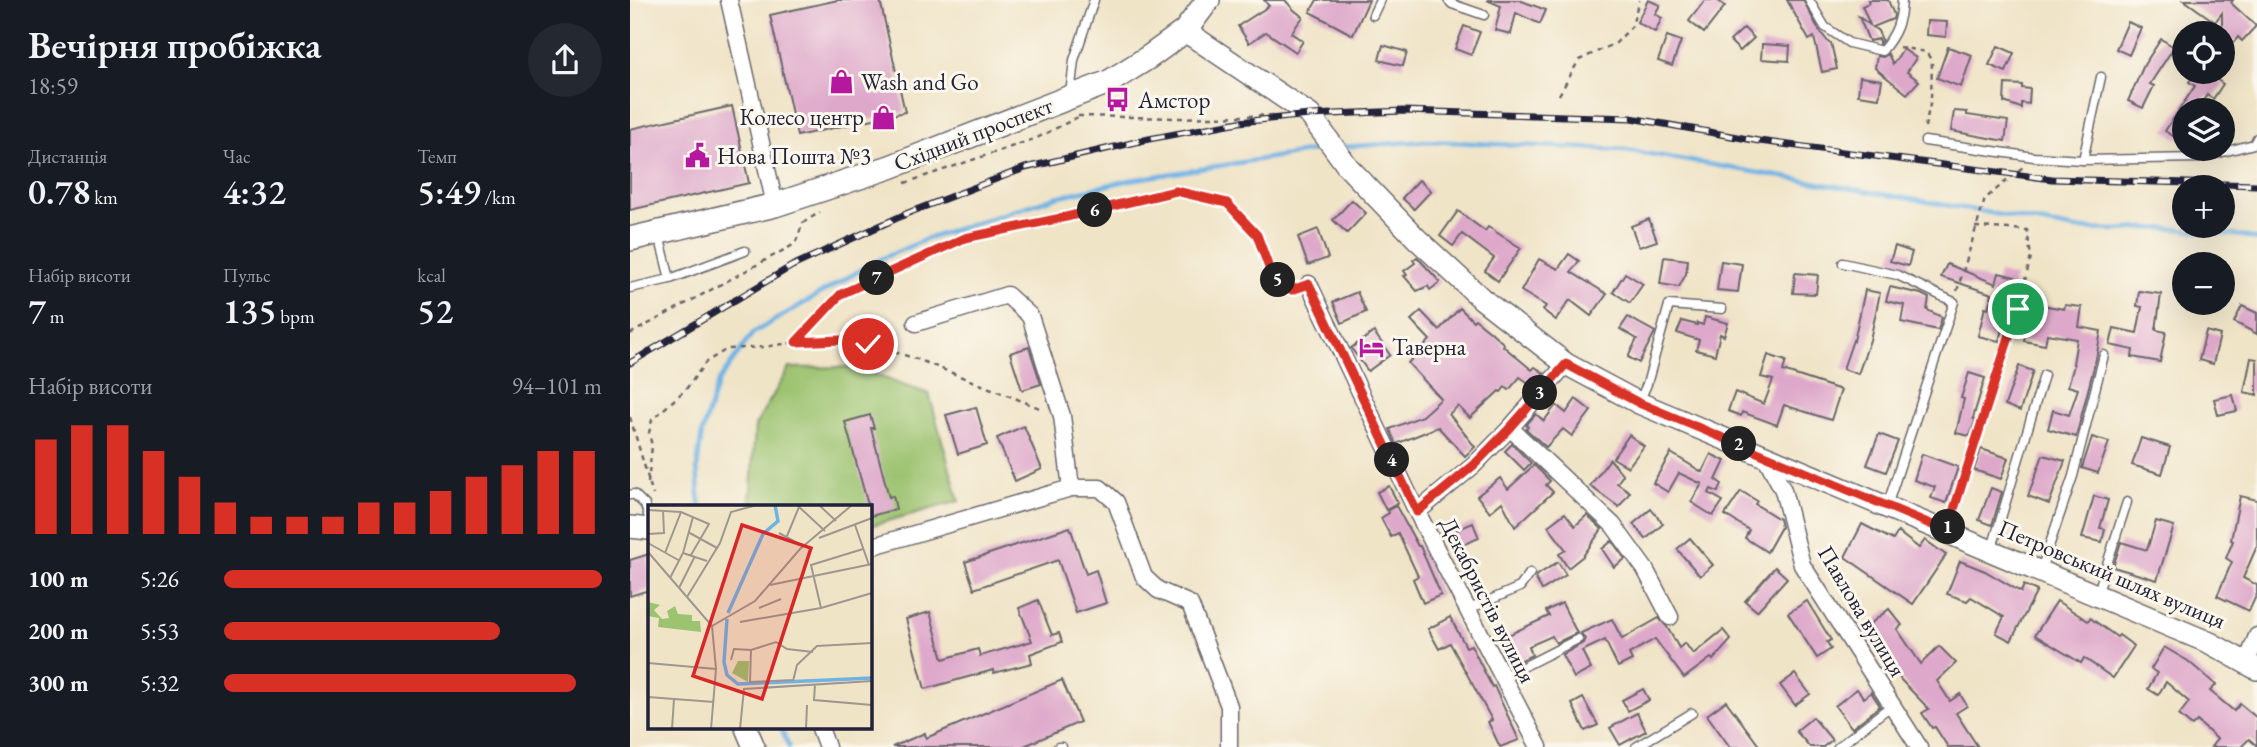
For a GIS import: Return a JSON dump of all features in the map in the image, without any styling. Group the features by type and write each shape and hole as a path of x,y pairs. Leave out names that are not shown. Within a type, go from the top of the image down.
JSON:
{"main road":[{"name":"Східний проспект","path":"630,239 775,205 1074,107 1185,31 1208,0"}],"street":[{"path":"729,0 775,205"},
{"name":"Петровський шлях вулиця","path":"1185,31 1310,115 1348,167 1417,239 1482,299 1566,364 1639,403 2210,642 2252,666"},
{"name":"Декабристів вулиця","path":"1309,284 1417,512 1539,747"},
{"path":"916,323 1007,295 1030,316 1062,416 1071,488"},
{"path":"1417,512 1474,465 1566,364"},
{"path":"1510,428 1613,525 1645,569 1670,617"},
{"name":"Павлова вулиця","path":"1764,454 1783,490 1802,565 1919,747"},
{"path":"872,546 1071,488 1100,488 1116,502 1144,577 1158,590 1190,604 1229,706 1229,747"},
{"path":"630,527 648,529"},
{"path":"2252,666 2257,636"},
{"path":"747,730 754,747"},
{"path":"821,730 827,747"}],"lane":[{"path":"1074,107 1074,60 1094,0"},
{"path":"1373,15 1380,0"},
{"path":"1448,0 1452,4 1484,15"},
{"path":"1809,0 1825,27 1849,43 1882,51 1896,34 1901,19 1902,0"},
{"path":"2083,160 2101,77"},
{"path":"1925,141 2034,157 2083,160 2200,158 2254,144 2257,138"},
{"path":"659,232 670,279"},
{"path":"630,288 670,279 745,251"},
{"path":"1843,263 1897,275 1954,302 1887,506"},
{"path":"1639,403 1669,305 1722,309"},
{"path":"1947,531 2018,309"},
{"path":"2041,572 2073,476 2104,355"},
{"path":"1991,551 2044,375"},
{"path":"630,495 634,494 645,505 648,515"},
{"path":"2096,595 2127,502"},
{"path":"1467,610 1520,587 1530,573"},
{"path":"1502,677 1578,639"},
{"path":"1838,747 1892,705"},
{"path":"1636,747 1692,713"}],"path":[{"path":"1559,95 1579,60 1616,43 1632,26 1639,0"},
{"path":"1882,51 1897,47 1916,49 1926,52 1932,61 1931,100 1924,131 1925,141"},
{"path":"901,184 1037,138 1074,107 1285,116"},
{"path":"1954,302 1985,199 2034,157"},
{"path":"796,342 841,294 965,238 1176,191 1227,203 1257,235 1272,276 1292,290 1309,284"},
{"path":"630,334 795,244 803,223 827,207"},
{"path":"1975,227 2027,230 2031,257 2018,309"},
{"path":"648,483 652,455 649,433 652,420 686,389 706,362 727,349 840,340 868,344 916,359 1062,416"},
{"path":"630,418 653,495"}],"green space":[{"path":"853,367 929,394 959,501 872,525 872,505 750,505 755,426 789,368"}],"building":[{"name":"Wash and Go","path":"838,0 880,0 905,112 797,136 770,15"},
{"path":"1264,0 1285,0 1303,17 1291,33 1303,41 1296,52 1266,32 1249,43 1238,26 1269,6"},
{"path":"1317,0 1369,0 1353,35 1310,12"},
{"path":"1487,0 1519,0 1546,10 1540,24 1516,13 1511,34 1495,30 1501,6"},
{"path":"1648,0 1660,5 1655,14 1662,18 1655,32 1637,22"},
{"path":"1705,0 1717,0 1725,6 1704,33 1689,21"},
{"path":"1787,0 1803,0 1819,30 1831,43 1837,69 1822,72 1814,37 1809,40"},
{"path":"1868,0 1888,0 1894,15 1893,19 1873,27 1882,40 1879,44 1879,39 1869,41 1859,17 1870,25 1862,6 1869,3"},
{"path":"2184,0 2233,0 2231,3 2256,26 2242,41 2238,37 2235,41 2235,21 2222,21 2222,13 2214,21"},
{"path":"1927,21 1947,22 1946,37 1926,35"},
{"path":"2128,22 2141,28 2129,55 2116,49"},
{"path":"1464,26 1480,32 1471,55 1455,49"},
{"path":"1744,28 1754,38 1740,51 1730,41"},
{"path":"1667,36 1681,41 1672,66 1658,61"},
{"path":"2161,39 2172,46 2172,50 2150,84 2154,86 2143,108 2128,101 2144,65"},
{"path":"1762,44 1790,46 1789,61 1761,59"},
{"path":"1383,45 1407,52 1403,66 1379,60"},
{"path":"1998,46 2014,53 2006,72 1989,65"},
{"path":"1948,47 1972,55 1961,87 1937,78"},
{"path":"1903,49 1916,58 1907,72 1919,81 1907,94 1875,68 1877,56 1888,54 1893,64"},
{"path":"1860,77 1882,80 1879,98 1858,95"},
{"path":"2005,84 2022,85 2022,88 2030,89 2029,104 2021,103 2021,108 2004,102"},
{"path":"2192,84 2223,84 2214,98 2207,95 2205,98 2187,98 2195,86"},
{"path":"732,106 749,183 630,210 630,129"},
{"path":"1954,111 2008,121 2005,141 1951,131"},
{"path":"2172,120 2172,135 2165,131"},
{"path":"1419,180 1431,191 1414,209 1402,198"},
{"path":"1352,200 1366,213 1347,233 1333,220"},
{"path":"1458,211 1485,231 1488,227 1521,248 1498,281 1485,271 1494,258 1462,234 1453,246 1440,236"},
{"path":"1649,219 1657,241 1639,247 1631,226"},
{"path":"1318,229 1328,258 1308,265 1298,237"},
{"path":"1895,246 1912,252 1908,266 1890,261"},
{"path":"1569,254 1579,261 1571,272 1607,294 1591,316 1570,300 1556,320 1543,310 1546,306 1521,291 1539,259 1558,269"},
{"path":"1417,257 1440,282 1430,290 1428,286 1417,291 1404,276 1407,275 1404,271 1415,263 1413,260"},
{"path":"1664,257 1688,260 1686,274 1679,287 1660,284"},
{"path":"1721,261 1742,264 1738,292 1717,290"},
{"path":"1947,264 1996,284 1999,273 2015,277 1999,341 1978,336 1985,307 1988,308 1992,294 1941,277"},
{"path":"1625,273 1643,284 1630,303 1613,292"},
{"path":"1795,273 1818,275 1816,294 1793,293"},
{"path":"1890,287 1929,298 1927,310 1942,317 1938,330 1901,322 1904,305 1886,301"},
{"path":"1865,290 1880,293 1870,340 1858,374 1843,369 1854,341"},
{"path":"2139,291 2161,294 2156,330 2166,332 2160,362 2132,357 2133,350 2110,345 2114,328 2137,333 2142,307 2137,306"},
{"path":"1357,292 1366,312 1342,323 1333,302"},
{"path":"2031,303 2064,309 2065,305 2082,307 2079,327 2101,331 2076,437 2048,429 2053,410 2069,415 2078,389 2068,386 2077,339 2047,334 2045,345 2024,341"},
{"path":"2242,306 2257,313 2257,334 2234,322"},
{"path":"1460,308 1532,370 1535,367 1544,373 1533,386 1520,377 1509,390 1505,387 1499,391 1470,418 1458,406 1449,414 1475,447 1465,456 1438,427 1396,444 1390,429 1422,416 1441,399 1408,363 1430,340 1411,320 1421,311 1439,330"},
{"path":"1628,317 1655,332 1639,363 1628,357 1637,339 1620,329"},
{"path":"1705,317 1728,323 1724,336 1720,334 1715,355 1696,350 1699,340 1677,333 1682,321 1703,325"},
{"path":"2206,331 2220,335 2213,364 2199,360"},
{"path":"1374,332 1390,355 1368,371 1351,348"},
{"path":"1029,347 1041,384 1022,390 1010,353"},
{"path":"1768,355 1786,361 1783,371 1841,390 1831,420 1784,405 1777,425 1742,412 1741,416 1728,411 1735,392 1764,404 1773,380 1761,377"},
{"path":"2251,358 2257,359 2257,395 2244,392"},
{"path":"2019,366 2033,371 2020,411 2005,405"},
{"path":"1969,373 1985,378 1970,436 1956,433 1964,399 1961,398"},
{"path":"2233,395 2237,411 2218,415 2214,399"},
{"path":"1576,399 1591,411 1572,436 1563,429 1546,447 1526,429 1526,425 1536,414 1544,421 1556,405 1566,413"},
{"path":"976,407 987,445 958,454 946,415"},
{"path":"870,415 889,497 893,496 896,509 872,516 872,505 868,505 845,422"},
{"path":"1024,426 1042,469 1015,481 997,438"},
{"path":"1879,434 1898,441 1886,472 1867,465"},
{"path":"1629,435 1644,446 1628,467 1613,458"},
{"path":"2092,437 2109,442 2098,473 2082,468"},
{"path":"2141,438 2170,447 2162,474 2132,465"},
{"path":"1512,444 1531,463 1524,470 1505,451"},
{"path":"1981,449 2008,458 2001,479 1974,470"},
{"path":"1671,453 1702,472 1711,454 1725,461 1716,480 1722,484 1718,492 1711,489 1709,493 1723,501 1713,516 1691,502 1702,484 1679,473 1668,492 1653,483"},
{"path":"1922,454 1958,467 1946,503 1931,498 1935,487 1914,480"},
{"path":"2043,455 2065,461 2049,504 2028,496"},
{"path":"1610,459 1623,475 1617,483 1630,492 1619,507 1590,486"},
{"path":"1534,465 1550,481 1546,485 1553,492 1515,527 1502,502 1490,512 1477,496 1500,478 1508,489"},
{"path":"1389,486 1398,503 1386,510 1377,492"},
{"path":"1991,488 2002,492 1992,525 1979,520"},
{"path":"1741,491 1757,501 1755,504 1779,519 1781,527 1767,552 1745,538 1749,530 1725,515"},
{"path":"2094,496 2108,500 2100,528 2105,529 2102,542 2082,538"},
{"path":"2240,496 2257,500 2257,546 2243,578 2257,585 2257,594 2249,611 2217,596 2232,562 2226,558 2233,541 2231,540"},
{"path":"1396,506 1420,546 1441,595 1423,603 1413,579 1418,576 1398,533 1391,537 1381,518"},
{"path":"1651,509 1663,524 1646,539 1633,524"},
{"path":"1565,513 1575,526 1587,515 1602,529 1583,556 1568,568 1559,554 1566,550 1548,526"},
{"path":"2156,521 2174,526 2157,580 2113,567 2121,542 2147,550"},
{"path":"1473,523 1479,538 1455,548 1449,533"},
{"path":"1862,524 1893,540 1898,532 1919,548 1925,540 1946,555 1913,604 1845,557"},
{"path":"1070,527 1086,574 1096,570 1106,603 1076,613 1058,560 974,589 965,562"},
{"path":"1690,538 1713,565 1700,576 1677,549"},
{"path":"1612,541 1625,559 1614,567 1602,549"},
{"path":"648,554 648,590 630,596 630,560"},
{"path":"1960,561 1985,571 2021,592 2024,585 2037,591 2011,641 1996,633 2004,617 1971,597 1967,601 1947,594"},
{"path":"1558,562 1566,575 1542,590 1536,576"},
{"path":"1775,567 1787,578 1757,611 1745,601"},
{"path":"1038,600 1052,635 1059,633 1062,642 1030,654 1032,663 994,673 993,670 925,689 906,619 930,612 943,659 978,649 980,656 1032,641 1019,608"},
{"path":"1807,601 1831,640 1827,642 1831,649 1817,658 1788,613"},
{"path":"2057,601 2134,646 2113,678 2084,658 2081,663 2035,635"},
{"path":"1562,603 1577,633 1556,643 1552,636 1529,646 1532,655 1509,666 1502,653 1511,648 1506,636 1549,616 1546,611"},
{"path":"1889,609 1902,625 1897,629 1921,664 1939,646 1956,663 1937,681 1950,701 1960,694 1967,706 1956,713 1978,747 1948,747 1922,713 1929,709 1901,680 1865,628"},
{"path":"1450,617 1466,647 1471,645 1492,687 1494,686 1519,740 1500,747 1488,722 1492,720 1450,643 1439,649 1428,629"},
{"path":"1659,618 1679,648 1685,643 1693,654 1723,630 1731,640 1713,660 1711,658 1684,678 1655,639 1629,654 1632,660 1618,667 1605,640 1582,651 1591,669 1574,678 1562,655 1583,643 1585,639 1581,633 1612,619 1622,639"},
{"path":"2164,647 2188,661 2216,685 2210,691 2234,711 2240,704 2257,718 2257,746 2249,739 2241,747 2211,747 2217,739 2197,721 2192,726 2179,715 2189,702 2166,682 2158,695 2148,689 2157,673 2151,669"},
{"path":"1795,674 1810,694 1795,705 1780,685"},
{"path":"1062,680 1080,722 1022,747 892,747 925,733 926,738"},
{"path":"1643,689 1649,700 1628,711 1622,700"},
{"path":"1857,689 1864,698 1871,692 1880,706 1852,728 1835,706"},
{"path":"1583,698 1598,725 1585,731 1572,704"},
{"path":"1726,701 1760,747 1730,747 1707,715"},
{"path":"1637,713 1646,731 1620,745 1610,728"},
{"path":"1813,717 1832,740 1823,747 1810,747 1796,731"}],"waterway":[{"path":"1342,147 1426,141 1626,150 2076,229 2176,229 2245,236 2257,240"},
{"path":"700,505 697,468 702,432 718,382 753,333 876,261 929,238 1056,197 1130,180 1326,149"},
{"path":"782,730 789,747"}],"railway":[{"path":"630,363 792,266 908,213 1025,168 1149,139 1239,122 1310,115 1403,111 1631,118 1759,141 2052,179 2257,185"}],"place":[{"name":"Wash and Go","path":"841,82"},
{"name":"Амстор","path":"1118,100"},
{"name":"Колесо центр","path":"884,117"},
{"name":"Нова Пошта №3","path":"697,156"},
{"name":"Таверна","path":"1372,347"}],"route":[{"path":"868,344 851,340 796,342 841,294 965,238 1176,191 1227,203 1257,235 1272,276 1292,290 1309,284 1417,512 1474,465 1566,364 1639,403 1947,531 2018,309"}]}
